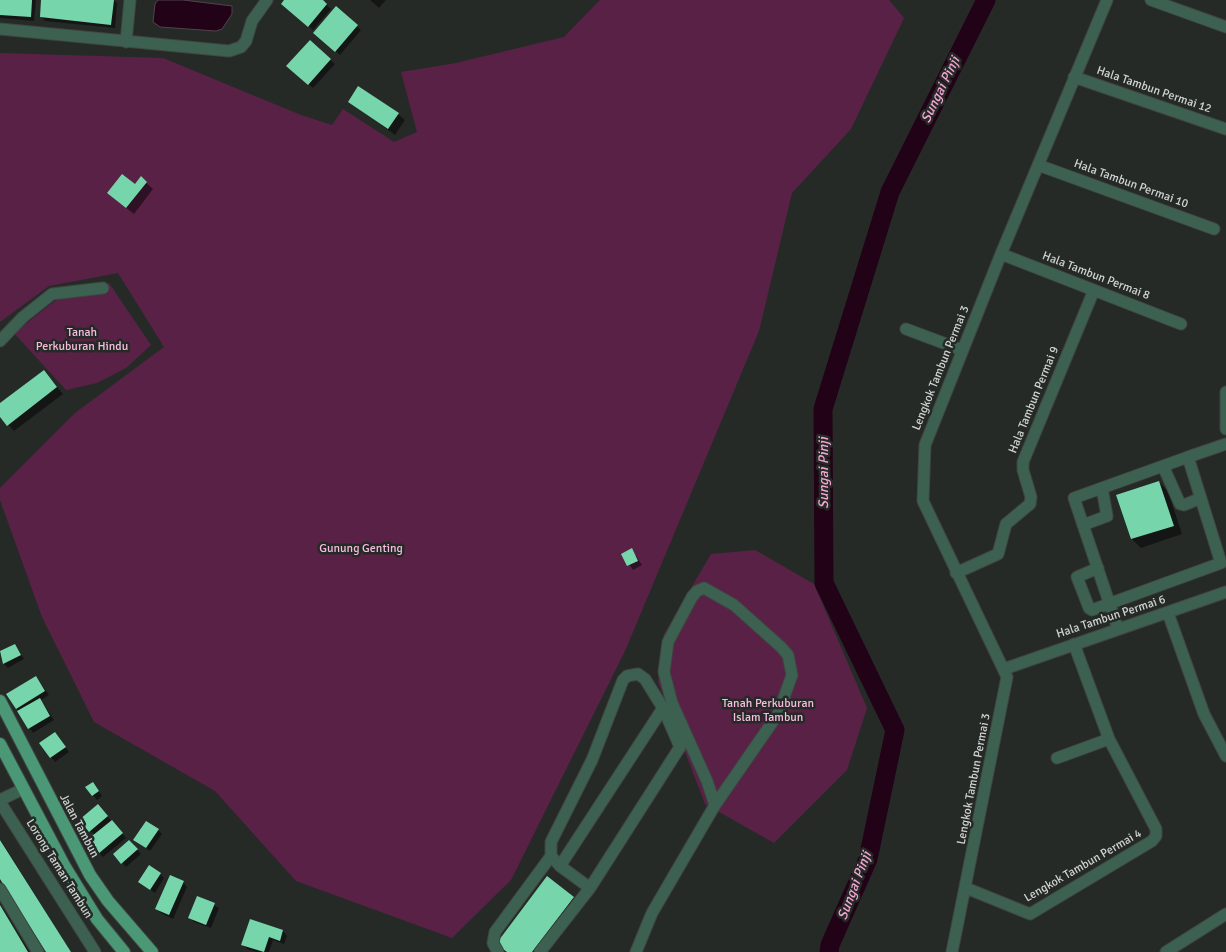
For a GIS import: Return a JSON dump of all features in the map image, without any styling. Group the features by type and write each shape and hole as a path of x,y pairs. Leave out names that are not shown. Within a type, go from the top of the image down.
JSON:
{"main road":[{"name":"Jalan Tambun","path":"0,701 90,874 108,901 152,952"},
{"path":"0,744 65,867 97,918 124,952"}],"street":[{"path":"126,42 130,0"},
{"path":"0,30 229,51 241,47 246,41 252,21 267,0"},
{"path":"1151,0 1226,27"},
{"name":"Lengkok Tambun Permai 3","path":"952,952 1006,686 1004,669 956,573 923,501 922,485 925,445 1001,254 1106,2"},
{"name":"Hala Tambun Permai 12","path":"1074,77 1226,129"},
{"name":"Hala Tambun Permai 10","path":"1038,165 1214,229"},
{"name":"Hala Tambun Permai 8","path":"1001,254 1181,324"},
{"path":"0,341 23,317 52,294 103,288"},
{"name":"Hala Tambun Permai 9","path":"956,573 998,554 1006,524 1030,504 1031,497 1022,470 1023,462 1094,290"},
{"path":"906,329 962,350"},
{"path":"1226,392 1226,429"},
{"path":"1118,629 1074,498 1226,444"},
{"path":"1098,568 1077,577 1091,609 1110,604 1221,563 1188,457"},
{"path":"1163,466 1180,504 1184,505 1201,498"},
{"path":"1083,525 1107,516 1102,488"},
{"path":"636,952 652,913 715,804 778,714 792,670 788,654 752,620 734,605 704,588 697,591 692,597 668,642 664,672 672,703 707,781 715,804"},
{"name":"Hala Tambun Permai 6","path":"1004,669 1226,592"},
{"path":"1168,613 1204,714 1226,756"},
{"name":"Lengkok Tambun Permai 4","path":"966,888 1030,914 1155,839 1156,829 1109,739 1074,644"},
{"path":"498,952 493,943 494,936 551,856 551,842 592,760 623,680 632,674 645,679 662,708 680,747 590,888 540,952"},
{"path":"560,866 662,708"},
{"path":"1057,758 1109,739"},
{"path":"0,801 23,789"},
{"name":"Lorong Taman Tambun","path":"0,801 95,952"},
{"path":"551,856 560,866 590,888"},
{"path":"0,889 38,952"},
{"path":"1166,952 1226,914"}],"green space":[{"name":"Gunung Genting","path":"600,0 889,0 904,18 851,129 792,193 759,331 625,651 511,880 452,938 296,881 215,791 94,722 42,617 0,500 0,488 75,413 164,347 118,273 49,286 0,322 0,53 163,58 301,115 332,125 343,109 394,142 417,132 401,72 456,63 564,37"},
{"name":"Tanah Perkuburan Hindu","path":"109,283 151,345 126,368 97,383 66,390 14,333 56,300"},
{"name":"Tanah Perkuburan Islam Tambun","path":"755,550 814,584 867,708 847,770 774,843 705,804 658,682 664,634 711,554"}],"shaded area":[{"path":"158,0 183,0 232,6 232,14 222,29 216,31 160,27 153,22 155,4"}],"building":[{"path":"0,0 32,0 31,17 0,15"},
{"path":"41,0 114,0 111,25 40,17"},
{"path":"284,0 323,0 327,4 308,27 281,4"},
{"path":"336,6 358,25 335,52 313,33"},
{"path":"310,40 331,59 308,85 286,66"},
{"path":"358,86 399,113 388,129 348,102"},
{"path":"122,174 135,184 141,176 147,182 126,208 107,193"},
{"path":"44,370 57,387 7,426 0,417 0,403"},
{"path":"1159,481 1174,526 1131,539 1116,495"},
{"path":"632,548 638,561 627,566 621,554"},
{"path":"15,644 21,655 3,664 0,651"},
{"path":"36,676 45,691 16,709 6,694"},
{"path":"40,698 50,716 28,729 17,711"},
{"path":"55,732 66,747 50,758 39,743"},
{"path":"93,782 99,791 92,796 85,787"},
{"path":"98,804 108,816 89,832 79,820"},
{"path":"112,820 123,833 98,854 87,840"},
{"path":"146,821 159,829 146,848 133,840"},
{"path":"0,840 71,952 46,952 0,879"},
{"path":"129,840 138,849 121,864 113,854"},
{"path":"149,865 161,873 150,890 138,882"},
{"path":"170,875 184,881 169,915 155,909"},
{"path":"547,876 574,897 532,952 507,952 496,944"},
{"path":"197,896 215,903 206,925 188,918"},
{"path":"0,905 28,952 0,952"},
{"path":"250,919 283,930 280,941 269,937 264,952 241,945"}],"waterway":[{"name":"Sungai Pinji","path":"829,952 830,945 868,859 895,730 824,583 823,409 890,192 986,0"}]}
